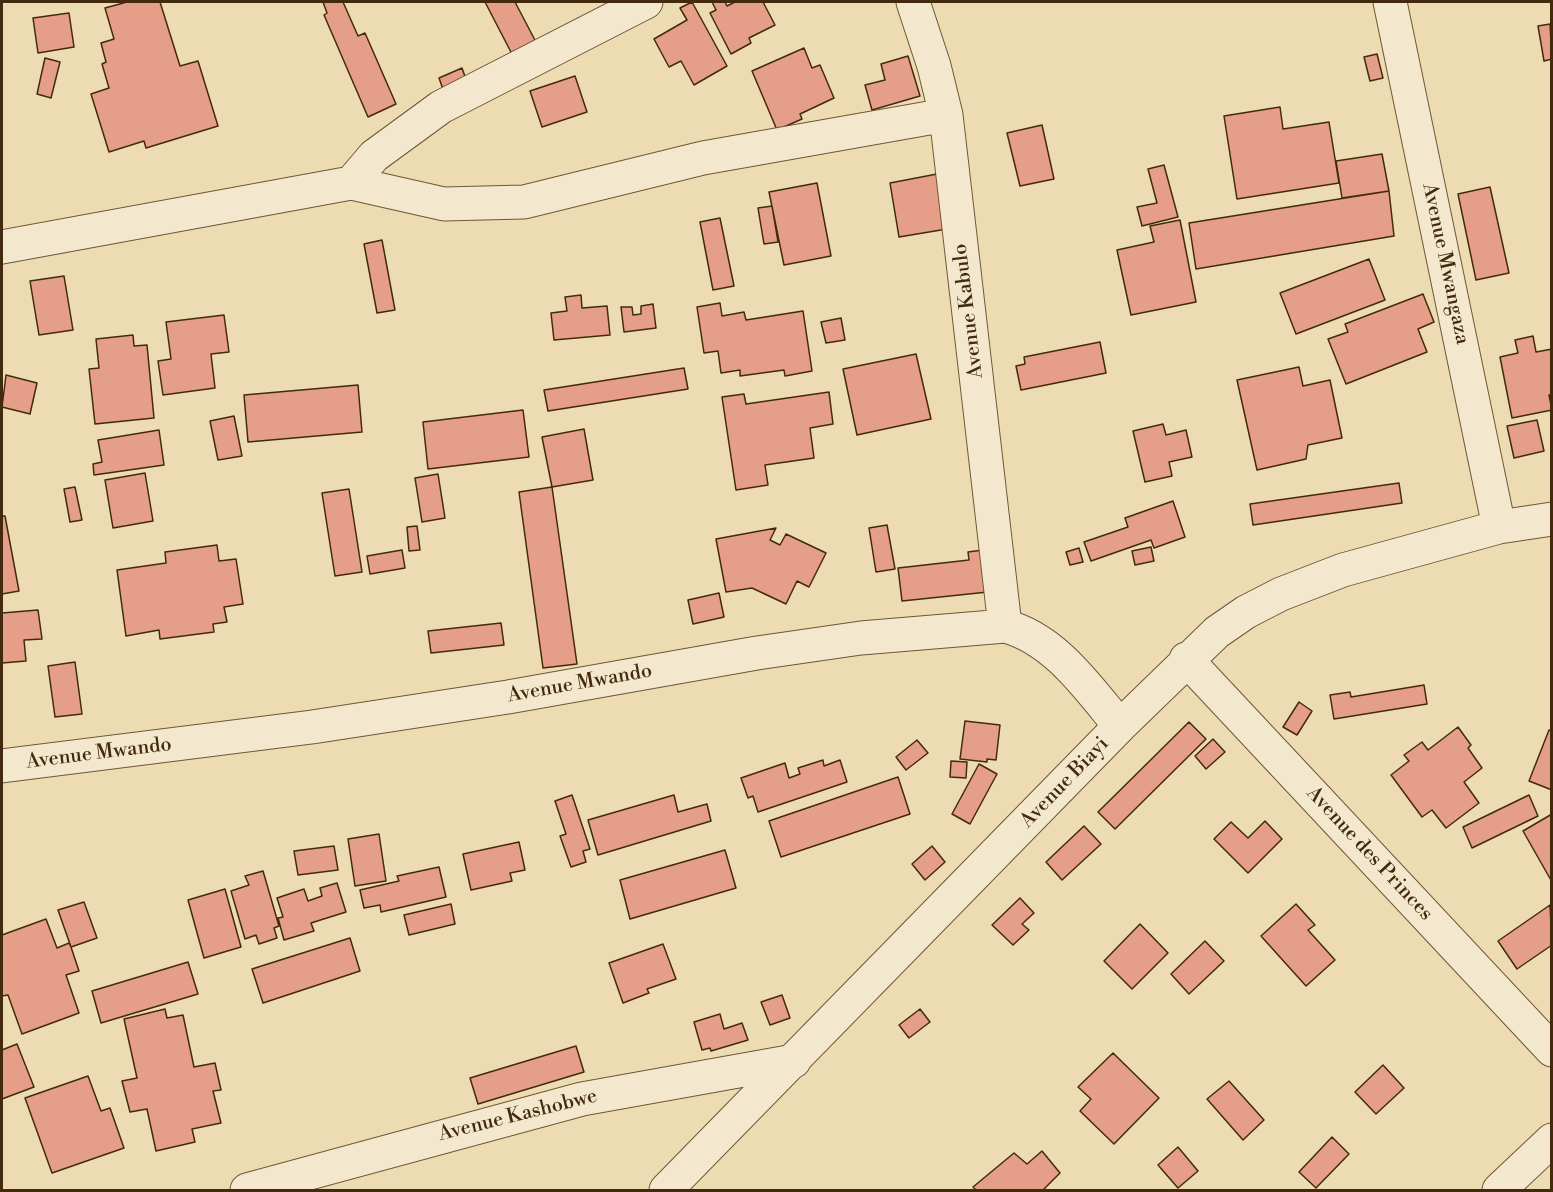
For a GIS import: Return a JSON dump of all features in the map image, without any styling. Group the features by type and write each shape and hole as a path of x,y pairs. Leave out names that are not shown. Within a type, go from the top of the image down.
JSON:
{"street":[{"path":"351,183 375,156 441,107 646,2"},
{"name":"Avenue Kabulo","path":"913,2 934,66 946,115 1005,626"},
{"name":"Avenue Mwangaza","path":"1390,2 1499,527"},
{"path":"2,247 351,183 444,204 524,202 703,158 946,115"},
{"name":"Avenue Biayi","path":"666,1191 1186,659 1217,632 1246,612 1308,583 1400,553 1499,527 1551,519"},
{"name":"Avenue Mwando","path":"2,766 312,727 508,697 757,653 861,638 1005,626 1024,631 1058,656 1120,726"},
{"name":"Avenue des Princes","path":"1186,659 1551,1050"},
{"name":"Avenue Kashobwe","path":"247,1191 435,1137 582,1099 794,1061"},
{"path":"1499,1191 1551,1140"}],"building":[{"path":"127,2 160,2 180,66 198,61 218,126 146,148 144,141 109,152 91,94 109,88 102,64 106,62 101,43 114,39 105,8"},
{"path":"323,2 343,2 358,36 365,33 396,104 368,117 324,15 327,13"},
{"path":"485,2 515,2 537,44 513,56"},
{"path":"692,2 727,66 694,85 681,61 669,67 654,39 687,20 680,8"},
{"path":"712,2 725,2 727,6 735,2 763,2 775,25 749,38 751,43 731,54 710,13 716,10"},
{"path":"69,13 74,47 38,53 33,18"},
{"path":"1550,24 1552,59 1544,61 1538,26"},
{"path":"804,48 812,68 820,65 834,98 800,114 802,119 777,130 752,71"},
{"path":"1377,54 1383,78 1370,81 1364,57"},
{"path":"908,56 920,96 872,110 865,85 885,80 881,64"},
{"path":"45,58 60,62 51,98 37,94"},
{"path":"462,68 468,85 445,95 439,78"},
{"path":"575,76 587,112 542,127 530,91"},
{"path":"1280,107 1283,129 1329,122 1339,183 1237,199 1224,116"},
{"path":"1042,125 1054,179 1020,186 1007,133"},
{"path":"1382,154 1389,191 1342,198 1336,161"},
{"path":"1164,165 1178,217 1142,226 1137,207 1157,203 1148,169"},
{"path":"937,174 947,229 899,237 890,183"},
{"path":"817,183 831,256 784,265 769,192"},
{"path":"1490,187 1509,273 1476,280 1458,194"},
{"path":"1389,191 1394,236 1196,269 1189,223"},
{"path":"772,206 778,242 764,244 758,208"},
{"path":"720,218 734,286 713,290 700,222"},
{"path":"1180,220 1196,302 1131,315 1117,250 1154,242 1150,226"},
{"path":"382,240 395,310 377,313 364,244"},
{"path":"1369,259 1385,300 1296,334 1280,293"},
{"path":"64,276 73,330 39,335 30,281"},
{"path":"1423,294 1434,322 1418,329 1427,352 1346,384 1328,339 1348,332 1345,324"},
{"path":"581,295 582,308 607,306 610,335 554,340 551,313 567,311 565,297"},
{"path":"720,303 722,316 744,312 746,320 803,311 812,371 785,376 784,370 740,376 740,370 721,373 718,351 704,353 697,307"},
{"path":"653,304 656,328 624,332 621,307 632,307 633,315 641,314 641,306"},
{"path":"224,315 229,352 211,354 215,388 163,395 158,361 171,359 166,322"},
{"path":"841,318 845,340 826,343 821,322"},
{"path":"133,335 134,346 147,345 154,418 95,424 89,369 99,368 96,339"},
{"path":"1533,336 1536,352 1552,349 1552,395 1549,395 1552,410 1512,418 1500,357 1518,353 1515,340"},
{"path":"1100,342 1106,373 1021,390 1016,366 1025,364 1024,357"},
{"path":"916,354 931,419 857,435 843,369"},
{"path":"1299,367 1303,386 1330,380 1342,438 1308,445 1306,459 1257,470 1237,380"},
{"path":"684,368 688,389 548,411 544,390"},
{"path":"6,375 37,383 30,414 2,407"},
{"path":"358,385 362,432 248,442 244,395"},
{"path":"829,392 833,424 810,428 814,458 765,465 768,485 736,490 722,397 744,394 746,404"},
{"path":"523,410 529,457 428,469 423,422"},
{"path":"234,416 242,456 218,460 210,421"},
{"path":"1537,420 1544,451 1514,458 1507,426"},
{"path":"1163,424 1166,435 1186,430 1192,457 1169,462 1172,476 1145,482 1133,431"},
{"path":"584,429 593,480 552,487 542,437"},
{"path":"159,430 164,465 94,475 93,464 102,462 98,440"},
{"path":"145,473 153,521 113,528 105,480"},
{"path":"438,474 445,518 422,522 415,478"},
{"path":"1399,483 1402,503 1253,525 1250,504"},
{"path":"75,487 82,520 70,522 64,489"},
{"path":"552,487 577,664 543,668 519,492"},
{"path":"349,489 362,572 335,576 322,493"},
{"path":"1173,501 1185,537 1154,548 1151,540 1091,561 1084,542 1128,527 1125,518"},
{"path":"2,516 5,516 19,591 2,594"},
{"path":"887,525 895,569 876,572 869,528"},
{"path":"417,526 420,550 409,551 407,527"},
{"path":"776,528 770,540 780,545 786,534 826,553 809,587 797,581 786,604 752,588 726,592 716,539"},
{"path":"217,545 219,561 236,559 243,604 224,607 227,622 213,624 214,632 160,639 159,630 126,636 117,570 166,563 165,552"},
{"path":"1151,547 1154,561 1135,565 1132,551"},
{"path":"1079,548 1083,562 1070,565 1066,552"},
{"path":"402,550 405,568 370,574 367,556"},
{"path":"983,550 988,592 902,601 898,568 969,560 968,552"},
{"path":"719,593 724,617 693,624 688,600"},
{"path":"38,610 42,639 24,640 26,661 2,663 2,613"},
{"path":"501,623 504,645 431,653 428,631"},
{"path":"75,662 82,714 55,717 48,666"},
{"path":"1424,685 1427,704 1334,719 1330,695 1350,692 1351,697"},
{"path":"1299,702 1312,711 1297,735 1283,727"},
{"path":"965,721 1000,725 996,760 987,759 987,762 960,759"},
{"path":"1189,722 1206,739 1115,829 1098,812"},
{"path":"1458,727 1471,745 1468,748 1482,768 1464,782 1479,803 1446,828 1432,810 1422,817 1391,775 1409,761 1404,755 1422,742 1428,750"},
{"path":"1549,730 1552,731 1552,790 1529,781"},
{"path":"1213,739 1225,752 1206,769 1195,756"},
{"path":"917,740 928,753 906,770 896,757"},
{"path":"823,760 824,766 840,760 847,782 758,812 753,796 748,798 741,778 785,763 789,778 800,774 798,768"},
{"path":"951,761 967,762 966,778 950,777"},
{"path":"979,764 997,774 970,824 952,814"},
{"path":"898,777 910,814 781,857 769,821"},
{"path":"572,795 590,849 583,851 586,862 571,867 560,836 566,834 555,801"},
{"path":"674,795 678,812 707,804 711,821 598,855 588,820"},
{"path":"1529,795 1538,816 1472,848 1463,827"},
{"path":"1552,814 1552,882 1523,831"},
{"path":"1265,821 1282,839 1248,873 1214,839 1231,822 1248,838"},
{"path":"1084,826 1101,844 1062,880 1046,862"},
{"path":"379,834 386,881 355,886 348,839"},
{"path":"519,842 525,870 510,873 512,881 471,890 463,854"},
{"path":"334,846 338,870 298,875 294,851"},
{"path":"932,846 945,862 925,880 912,864"},
{"path":"725,850 736,888 630,919 620,880"},
{"path":"439,867 446,897 381,912 380,905 364,908 360,890 399,881 397,876"},
{"path":"263,871 279,926 274,928 277,938 259,944 256,935 245,939 231,891 249,885 245,876"},
{"path":"337,883 346,912 311,923 314,931 284,940 278,918 283,917 277,898 304,889 308,901 322,896 320,888"},
{"path":"225,889 241,947 204,958 188,900"},
{"path":"1020,898 1034,913 1022,924 1029,930 1013,945 992,925"},
{"path":"84,902 97,938 71,947 58,910"},
{"path":"451,904 455,924 409,935 404,915"},
{"path":"1296,904 1315,925 1308,930 1335,960 1306,986 1261,936"},
{"path":"1550,905 1552,945 1517,969 1498,941"},
{"path":"46,919 57,948 69,943 71,947 79,971 66,975 79,1013 22,1034 8,995 2,996 2,935"},
{"path":"1140,924 1168,953 1132,989 1104,961"},
{"path":"350,938 360,971 263,1003 252,969"},
{"path":"1205,941 1224,961 1189,994 1171,974"},
{"path":"663,944 676,979 647,989 649,993 623,1003 609,963"},
{"path":"188,962 198,994 101,1023 92,991"},
{"path":"782,995 790,1018 770,1025 761,1002"},
{"path":"165,1009 167,1018 183,1015 194,1067 215,1063 221,1090 213,1091 221,1123 192,1129 195,1142 156,1151 147,1109 130,1112 122,1081 137,1078 124,1019"},
{"path":"920,1009 930,1022 909,1038 899,1025"},
{"path":"720,1014 724,1029 742,1023 748,1040 711,1051 710,1048 702,1050 694,1022"},
{"path":"17,1044 34,1087 2,1099 2,1050"},
{"path":"576,1046 584,1072 478,1104 470,1078"},
{"path":"1113,1053 1159,1098 1114,1144 1080,1111 1091,1099 1078,1087"},
{"path":"1383,1065 1404,1088 1376,1114 1355,1092"},
{"path":"88,1076 101,1111 110,1108 124,1148 52,1173 25,1098"},
{"path":"1229,1081 1264,1120 1243,1140 1207,1099"},
{"path":"1332,1137 1349,1154 1316,1188 1299,1172"},
{"path":"1178,1147 1198,1171 1178,1188 1158,1165"},
{"path":"1042,1151 1060,1173 1043,1190 976,1190 973,1187 1014,1153 1027,1164"}]}
